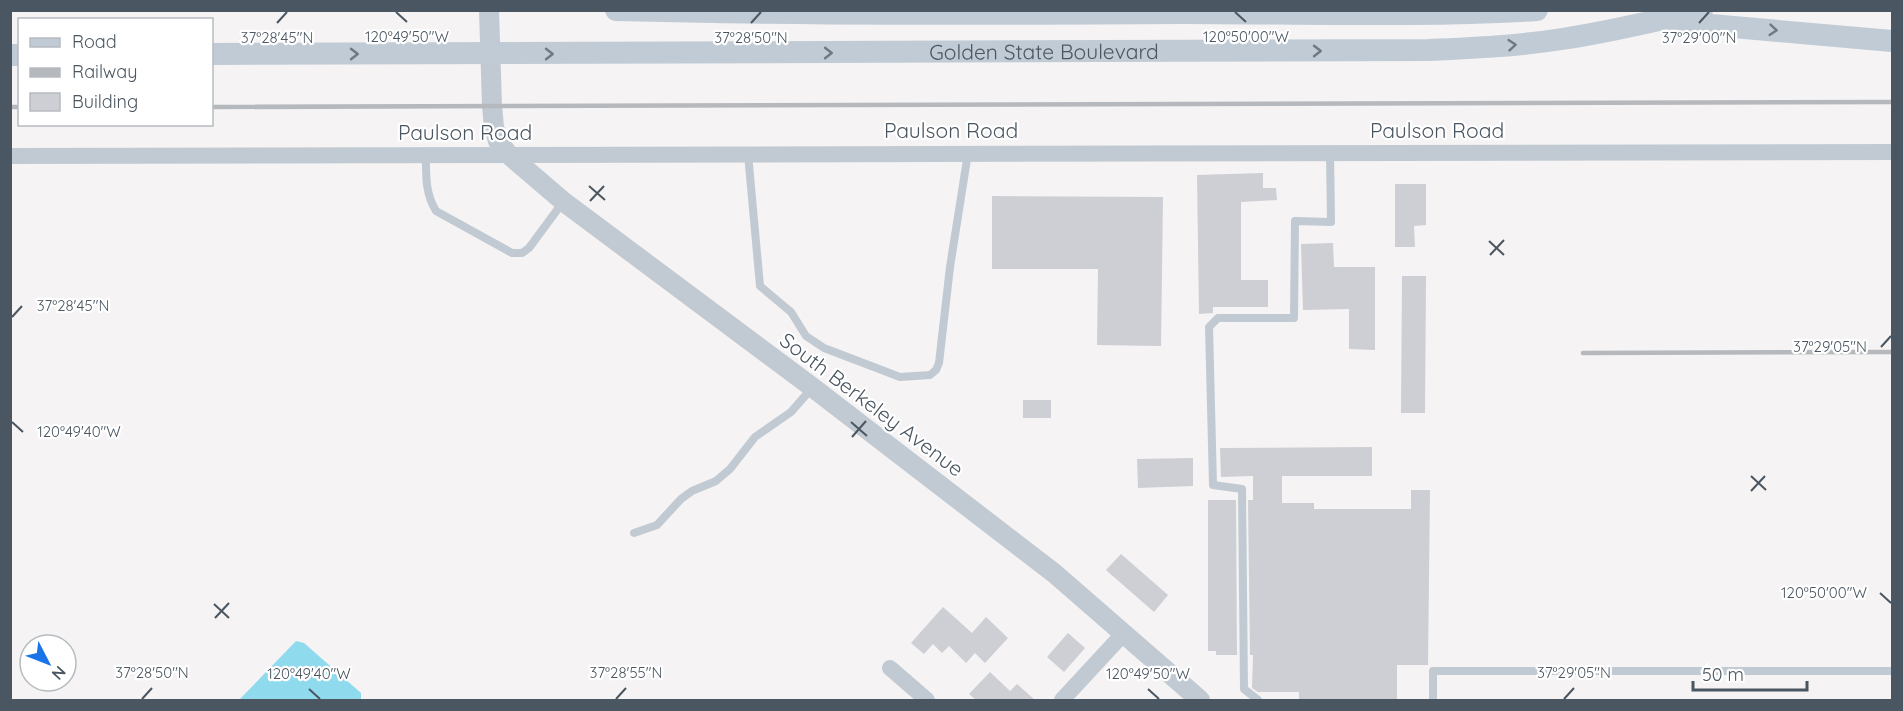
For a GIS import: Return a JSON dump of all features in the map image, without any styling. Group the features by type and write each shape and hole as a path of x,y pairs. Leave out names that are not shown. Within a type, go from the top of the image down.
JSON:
{"main road":[{"name":"Golden State Boulevard","path":"616,10 723,13 1537,10"},
{"name":"Golden State Boulevard","path":"213,54 1394,50 1531,43 1631,27 1702,10"},
{"path":"1631,27 1711,25 1893,41"}],"street":[{"path":"489,10 494,127 498,141 508,154"},
{"name":"Paulson Road","path":"10,156 1893,152"},
{"name":"South Berkeley Avenue","path":"508,154 564,202 812,387 1054,573 1200,700"},
{"path":"1062,700 1124,633"},
{"path":"890,668 927,700"}],"lane":[{"path":"1258,700 1244,689 1242,489 1213,485 1209,327 1218,318 1294,318 1295,220 1331,222 1330,152"},
{"path":"748,154 760,286 791,312 806,336 824,348 900,377 930,375 939,363 950,267 968,153"},
{"path":"426,154 426,187 430,202 436,211 512,253 522,253 530,248 564,202"},
{"path":"634,533 657,525 681,499 692,491 716,481 730,469 755,437 790,412 812,387"},
{"path":"1433,700 1433,672 1893,671"}],"water":[{"path":"296,641 304,643 361,693 361,700 239,700"}],"building":[{"path":"1263,173 1263,188 1276,188 1277,200 1241,202 1241,280 1268,280 1268,307 1213,307 1213,313 1199,314 1197,175"},
{"path":"1395,184 1426,184 1426,225 1414,226 1415,247 1395,247"},
{"path":"992,196 1163,197 1161,346 1097,345 1098,269 992,269"},
{"path":"1333,243 1334,267 1375,267 1375,350 1349,349 1349,309 1303,310 1301,244"},
{"path":"1402,276 1426,276 1425,413 1401,413"},
{"path":"1023,400 1051,400 1051,418 1023,418"},
{"path":"1372,447 1372,476 1282,476 1282,503 1314,503 1314,509 1411,509 1411,490 1430,490 1428,665 1397,665 1397,700 1299,700 1299,692 1258,692 1252,688 1253,655 1250,655 1248,500 1253,500 1253,476 1221,477 1220,448"},
{"path":"1193,458 1193,486 1138,488 1137,459"},
{"path":"1208,500 1236,500 1237,655 1216,655 1216,651 1208,651"},
{"path":"1121,554 1168,595 1154,612 1106,570"},
{"path":"943,607 972,633 986,617 1008,638 985,663 975,653 966,663 949,646 942,653 933,644 924,654 911,643"},
{"path":"1068,633 1085,648 1064,672 1047,657"},
{"path":"990,672 1010,691 1017,684 1035,700 976,700 969,694"}],"railway":[{"path":"213,107 1892,102"},
{"path":"10,107 18,107"},
{"path":"1583,353 1892,352"}]}
